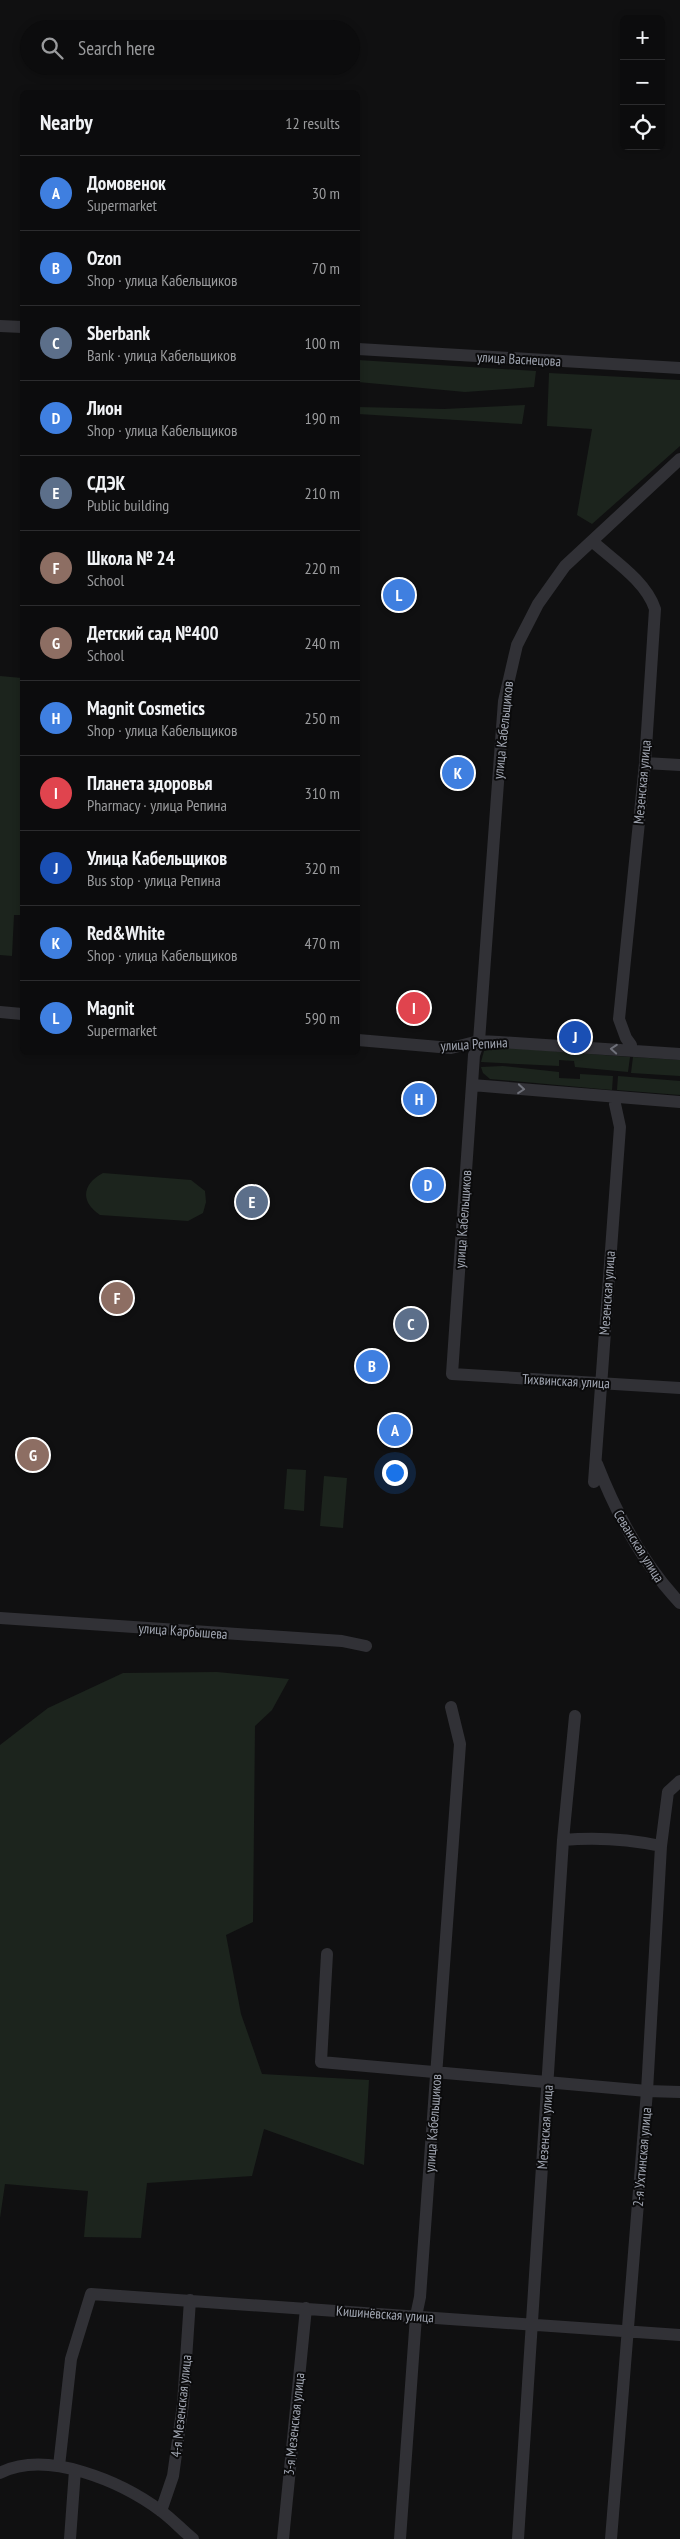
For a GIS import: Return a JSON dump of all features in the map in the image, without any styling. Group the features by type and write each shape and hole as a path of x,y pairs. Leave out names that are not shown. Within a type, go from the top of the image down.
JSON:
{"street":[{"path":"0,326 20,327"},
{"name":"улица Васнецова","path":"360,349 680,368"},
{"name":"улица Кабельщиков","path":"452,1374 472,1085 479,1041 500,750 509,671 517,645 538,604 565,566 680,459"},
{"name":"Мезенская улица","path":"592,541 642,587 651,598 655,609 645,762 620,1019 626,1038 632,1045"},
{"path":"645,762 680,765"},
{"path":"0,1012 20,1014"},
{"name":"улица Репина","path":"360,1040 451,1048 479,1041 680,1054"},
{"path":"451,1048 464,1055 474,1065"},
{"path":"472,1085 680,1102"},
{"name":"Мезенская улица","path":"594,1482 620,1127 615,1104"},
{"name":"Тихвинская улица","path":"452,1374 680,1388"},
{"name":"Севанская улица","path":"595,1457 618,1515 648,1563 680,1603"},
{"name":"улица Карбышева","path":"0,1618 342,1641 366,1646"},
{"name":"улица Кабельщиков","path":"400,2539 416,2316 420,2297 437,2072 460,1744 451,1706"},
{"name":"Мезенская улица","path":"518,2539 563,1840 575,1716"},
{"name":"2-я Ухтинская улица","path":"611,2539 647,2091 661,1846 668,1792 680,1781"},
{"path":"563,1840 594,1837 629,1839 661,1846"},
{"path":"327,1954 321,2062 647,2091 680,2092"},
{"name":"Кишинёвская улица","path":"59,2466 71,2359 91,2294 680,2334"},
{"name":"4-я Мезенская улица","path":"161,2511 175,2467 183,2404 190,2300"},
{"name":"3-я Мезенская улица","path":"283,2539 306,2308"},
{"path":"0,2473 30,2464 59,2466 117,2484 161,2511 193,2539"},
{"path":"70,2539 75,2470"}],"shaded area":[{"path":"360,360 536,371 534,387 465,392 360,382"},
{"path":"549,373 680,380 680,446 592,524 577,515 592,429 547,426"},
{"path":"525,405 522,424 360,414 360,407 444,409"},
{"path":"0,676 20,678 20,915 14,915 12,956 0,955"},
{"path":"498,1047 630,1057 628,1072 575,1067 574,1061 559,1060 559,1066 481,1062 484,1051"},
{"path":"633,1057 680,1060 680,1076 631,1073"},
{"path":"503,1066 559,1072 559,1078 580,1079 580,1074 613,1076 612,1090 490,1079 483,1073 481,1067"},
{"path":"618,1076 680,1081 680,1095 617,1090"},
{"path":"103,1173 191,1180 205,1191 206,1202 203,1213 188,1221 100,1215 89,1204 86,1193 91,1182"},
{"path":"287,1469 306,1470 304,1511 284,1509"},
{"path":"324,1476 347,1478 343,1528 320,1526"},
{"path":"217,1672 289,1679 272,1710 255,1726 253,1922 226,1935 241,2014 262,2074 369,2080 364,2165 264,2129 252,2176 147,2183 141,2238 84,2237 88,2191 5,2184 0,2218 0,1745 48,1708 123,1673"}],"place":[{"name":"Magnit","path":"399,595"},
{"name":"Red&White","path":"458,773"},
{"name":"Планета здоровья","path":"414,1008"},
{"name":"Улица Кабельщиков","path":"575,1037"},
{"name":"Magnit Cosmetics","path":"419,1099"},
{"name":"Лион","path":"428,1185"},
{"name":"СДЭК","path":"252,1202"},
{"name":"Школа № 24","path":"117,1298"},
{"name":"Sberbank","path":"411,1324"},
{"name":"Ozon","path":"372,1366"},
{"name":"Домовенок","path":"395,1430"},
{"name":"Детский сад №400","path":"33,1455"}]}
